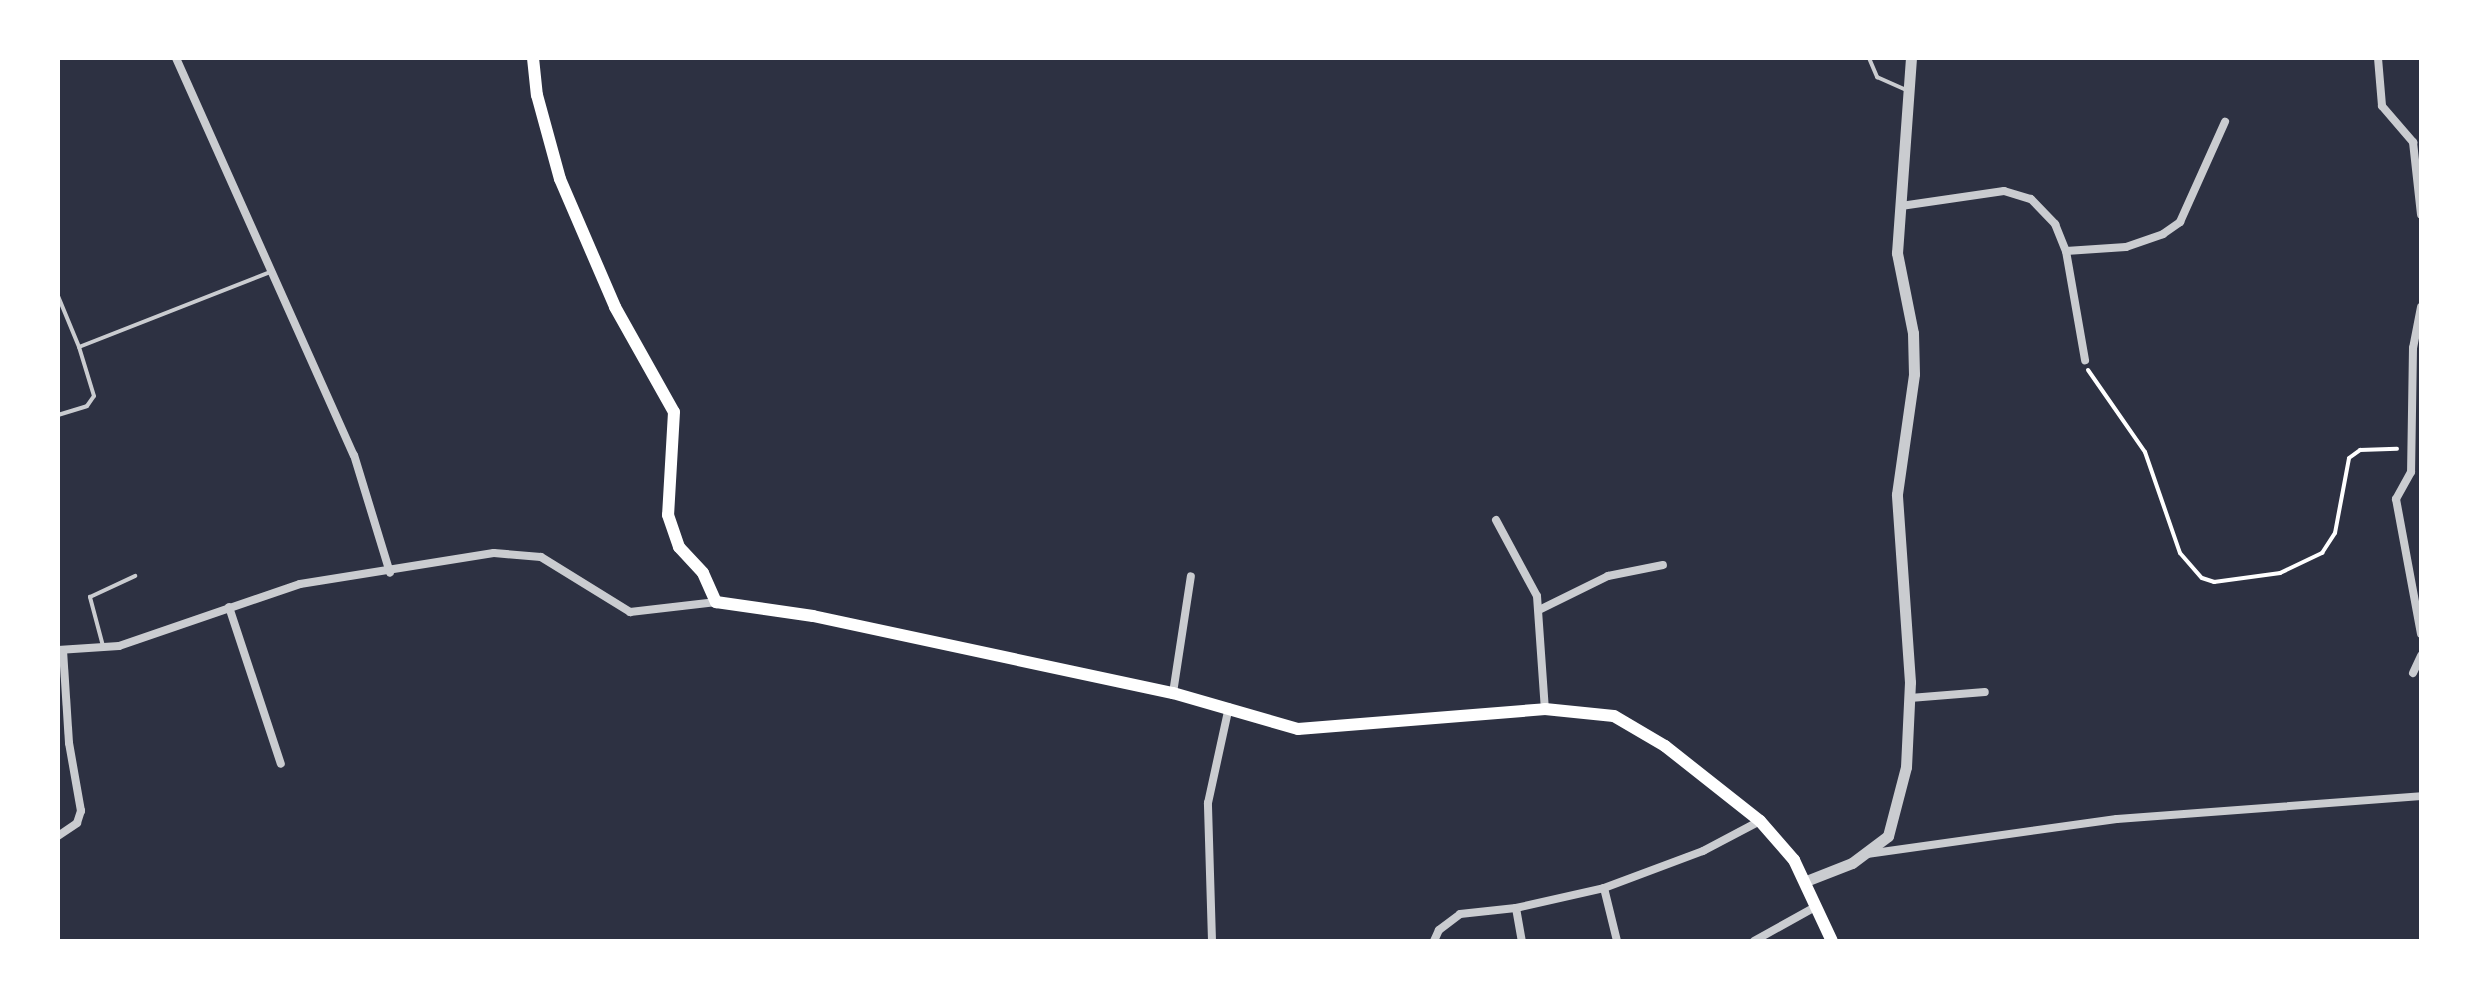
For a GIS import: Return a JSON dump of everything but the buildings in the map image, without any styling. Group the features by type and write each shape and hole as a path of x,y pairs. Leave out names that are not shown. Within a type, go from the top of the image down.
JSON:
{"main road":[{"path":"533,58 537,95 560,179 615,307 674,412 668,515 679,547 703,573 716,602 813,616 1173,693 1312,730 1545,709 1595,711 1630,723 1760,821 1806,881 1832,941"}],"street":[{"path":"176,58 268,273 354,455 390,573"},
{"path":"1867,854 1888,836 1895,821 1906,767 1910,698 1896,517 1899,459 1914,396 1913,333 1897,253 1910,58"},
{"path":"2379,58 2382,106 2413,142 2421,215"},
{"path":"2066,251 2126,247 2163,234 2180,222 2225,122"},
{"path":"1901,206 2004,191 2019,193 2049,217 2066,251 2085,360"},
{"path":"2421,307 2411,472 2396,499 2421,634"},
{"path":"1496,520 1534,586 1539,610 1545,709"},
{"path":"58,836 77,823 81,811 69,743 60,650 104,649 229,607 326,579 390,573 494,553 525,553 541,557 630,612 716,602"},
{"path":"1539,610 1608,576 1663,565"},
{"path":"1173,693 1191,576"},
{"path":"229,607 281,764"},
{"path":"2413,673 2421,656"},
{"path":"1910,698 1985,692"},
{"path":"1212,941 1208,803 1229,706"},
{"path":"1806,881 1867,854 2117,819 2421,796"},
{"path":"1434,941 1439,930 1460,914 1516,908 1604,888 1703,851 1760,821"},
{"path":"1604,888 1617,941"},
{"path":"1754,941 1817,906"},
{"path":"1516,908 1522,941"}],"lane":[{"path":"1869,58 1877,77 1908,91"},
{"path":"79,347 268,273"},
{"path":"58,296 79,347 94,396 87,406 58,415"},
{"path":"104,649 90,597 135,576"}],"path":[{"path":"2085,360 2096,386 2145,452 2180,553 2202,578 2214,582 2280,573 2322,553 2335,533 2349,458 2360,450 2412,449"}]}
